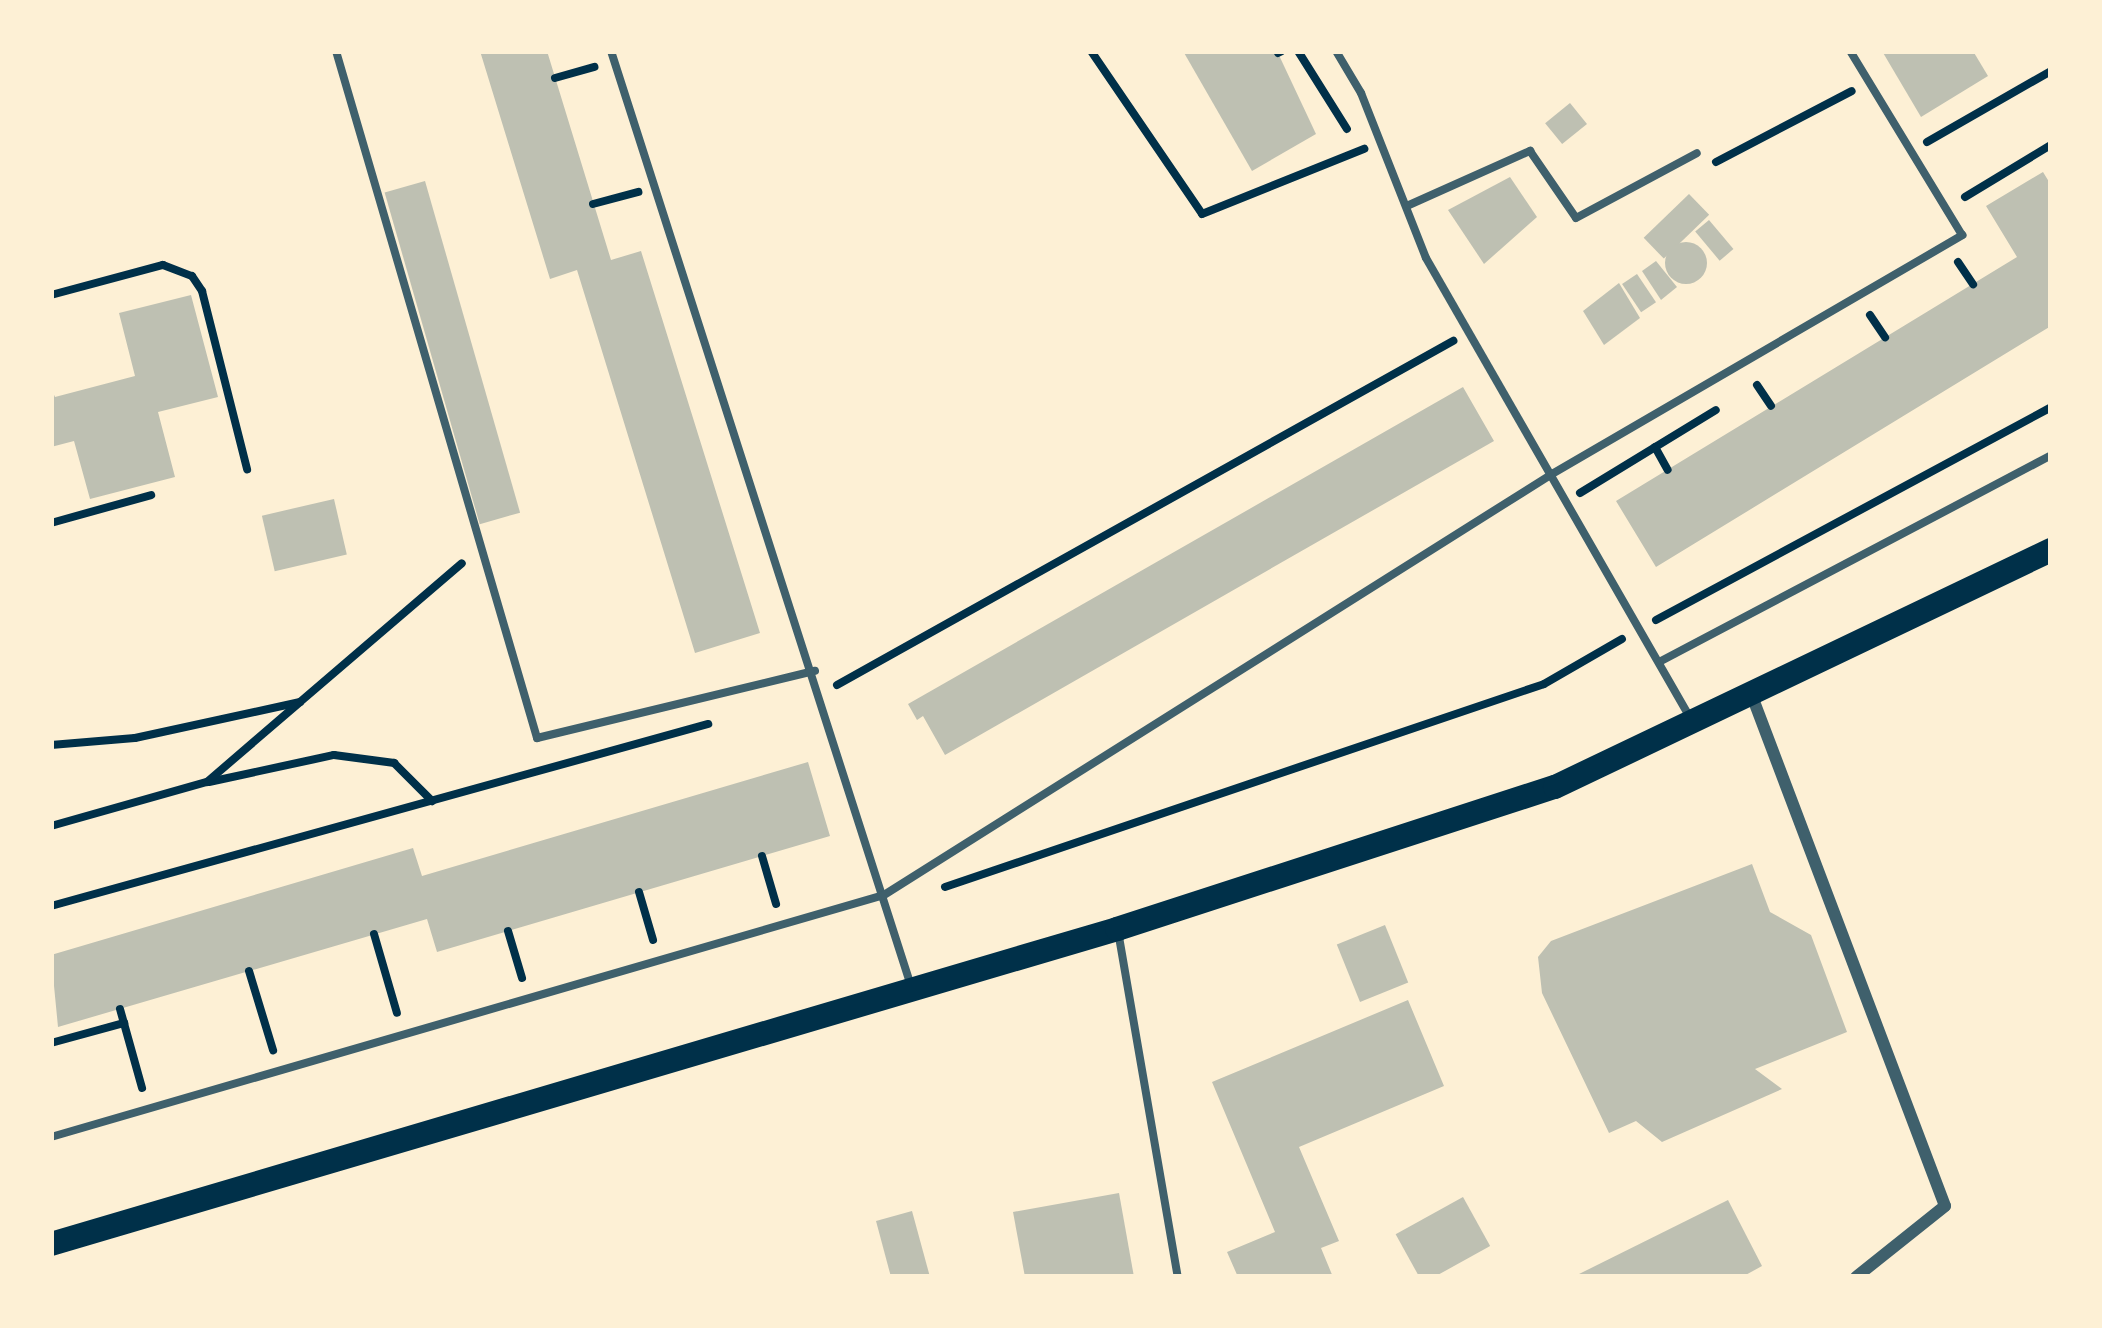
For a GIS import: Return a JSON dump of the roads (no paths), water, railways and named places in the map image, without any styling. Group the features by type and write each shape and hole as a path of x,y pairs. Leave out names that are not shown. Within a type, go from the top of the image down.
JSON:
{"main road":[{"path":"51,1244 1117,929 1555,787 2051,550"}],"street":[{"path":"1752,696 1946,1205 1856,1277"}],"lane":[{"path":"336,51 537,738 815,671"},
{"path":"611,51 815,671 912,991"},
{"path":"1336,51 1382,142 1426,258 1643,626 1693,723"},
{"path":"51,1137 884,895 1552,474 1962,235 1850,51"},
{"path":"1408,205 1530,151 1576,218 1696,153"},
{"path":"1661,661 2051,455"},
{"path":"1117,929 1178,1277"}]}
